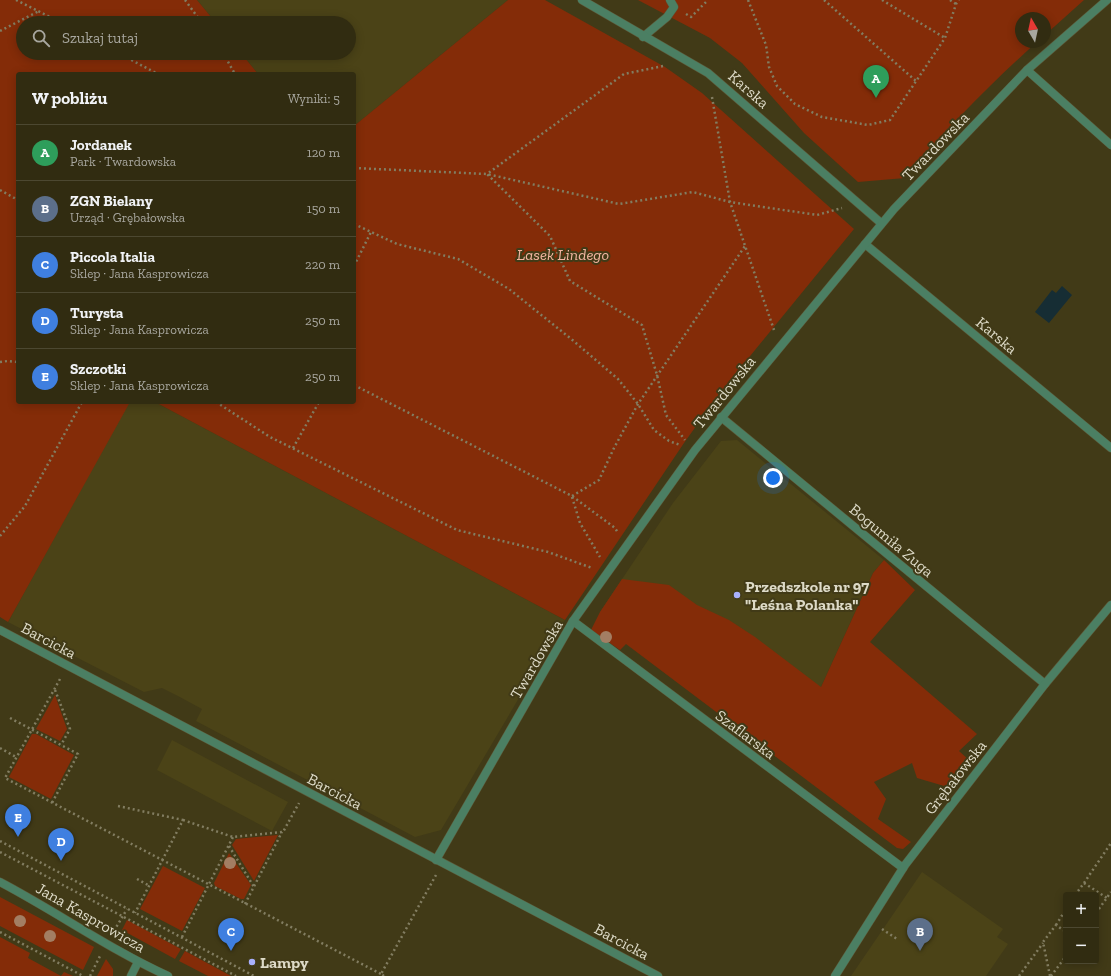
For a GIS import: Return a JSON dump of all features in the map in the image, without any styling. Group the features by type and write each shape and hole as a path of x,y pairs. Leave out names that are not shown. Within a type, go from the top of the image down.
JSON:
{"street":[{"name":"Karska","path":"582,0 708,73 881,223"},
{"name":"Twardowska","path":"436,860 573,621 695,450 881,223 1027,70 1107,0"},
{"path":"643,36 667,17 672,3"},
{"path":"1027,70 1111,145"},
{"name":"Karska","path":"865,244 1111,448"},
{"name":"Bogumiła Zuga","path":"721,417 1045,684"},
{"name":"Grębałowska","path":"835,976 903,868 1045,684 1111,605"},
{"name":"Szaflarska","path":"573,621 903,868"},
{"name":"Barcicka","path":"0,630 658,976"},
{"name":"Jana Kasprowicza","path":"0,882 42,904 83,932 138,962 168,976"},
{"path":"131,976 138,962"}],"path":[{"path":"16,0 49,16"},
{"path":"185,0 197,16"},
{"path":"672,3 691,17 708,0"},
{"path":"748,0 751,2 766,45 769,67 777,86 795,104 822,117 868,125 890,120 945,38 956,4 960,0"},
{"path":"824,0 916,81"},
{"path":"882,0 945,38"},
{"path":"950,0 956,4"},
{"path":"29,16 39,11"},
{"path":"0,31 16,23"},
{"path":"131,60 154,72"},
{"path":"227,60 234,72"},
{"path":"487,174 624,74 685,61"},
{"path":"708,73 730,202 774,330"},
{"path":"356,168 487,174 618,204 693,192 730,202 817,215 860,204"},
{"path":"356,225 397,244 458,258 509,289 618,379 638,404 654,430 669,441 686,445 666,415 657,375 642,325 570,282 550,236 487,174"},
{"path":"0,190 16,199"},
{"path":"356,261 371,232"},
{"path":"572,496 599,480 614,448 638,404 745,246"},
{"path":"0,362 8,360 16,362"},
{"path":"356,386 572,496 615,528"},
{"path":"0,536 25,506 81,404"},
{"path":"219,404 270,437 457,530 548,552 600,571"},
{"path":"293,448 318,404"},
{"path":"572,496 580,523 601,560"},
{"path":"62,676 5,778 52,803 383,975 436,874"},
{"path":"55,690 70,730 61,745"},
{"path":"10,718 78,754 52,803"},
{"path":"0,748 16,757"},
{"path":"245,904 282,832 300,802"},
{"path":"118,806 183,820 233,837 282,832"},
{"path":"135,913 161,859 183,820"},
{"path":"182,937 210,886 233,837"},
{"path":"0,841 254,976"},
{"path":"1077,892 1111,843"},
{"path":"229,846 254,887"},
{"path":"0,852 236,976"},
{"path":"137,879 148,885"},
{"path":"1084,883 1107,898"},
{"path":"1099,910 1111,892"},
{"path":"1019,976 1063,914"},
{"path":"1056,925 1063,930"},
{"path":"0,932 83,976"},
{"path":"1043,942 1051,976"},
{"path":"1051,976 1063,960"}],"shaded area":[{"path":"197,0 508,0 356,124 356,72 256,72 247,60 356,60 356,16 210,16"},
{"path":"128,404 159,404 565,620 441,830 415,837 196,721 202,709 178,696 162,688 144,692 8,622"},
{"name":"Przedszkole nr 97 \"Leśna Polanka\"","path":"737,440 884,560 873,573 821,687 776,757 739,729 600,612 673,503 721,441"},
{"path":"172,740 288,802 272,831 157,770"},
{"path":"922,872 1003,929 997,937 1008,944 986,976 851,976"}],"green space":[{"path":"0,0 197,0 210,16 16,16 16,60 247,60 256,72 16,72 16,404 129,404 8,622 0,617"},
{"name":"Lasek Lindego","path":"508,0 545,0 665,67 702,93 854,229 719,394 684,443 565,620 159,404 356,404 356,124"},
{"path":"638,0 1084,0 1051,30 1051,12 1015,12 1015,48 1030,48 968,108 905,178 858,182 804,133 742,63 710,38"},
{"path":"884,560 915,590 870,642 977,734 959,751 970,761 951,788 917,778 912,763 874,782 886,799 878,819 911,842 903,849 897,848 626,644 620,650 591,630 600,612 622,579 669,585 697,605 729,620 755,637 821,687 873,573"},
{"path":"55,695 67,729 60,741 36,729"},
{"path":"32,734 36,734 74,755 51,799 9,777"},
{"path":"278,835 254,881 232,845 236,839"},
{"path":"229,853 251,885 244,899 241,899 215,886 214,883"},
{"path":"163,866 205,888 182,931 140,909"},
{"path":"0,897 94,947 83,970 0,926"},
{"path":"127,920 181,949 175,959 122,930"},
{"path":"0,937 30,953 28,958 61,976 0,976"},
{"path":"185,951 231,976 208,976 179,961"},
{"path":"106,959 113,969 113,976 97,976"},
{"path":"64,972 73,976 61,976"}],"water":[{"path":"1062,286 1072,295 1049,323 1035,312 1052,290 1056,293"}],"place":[{"name":"Jordanek","path":"876,98"},
{"name":"Przedszkole nr 97 \"Leśna Polanka\"","path":"737,595"},
{"name":"Szczotki","path":"18,837"},
{"name":"Turysta","path":"61,861"},
{"name":"Piccola Italia","path":"231,951"},
{"name":"ZGN Bielany","path":"920,951"},
{"name":"Lampy","path":"252,962"}]}
